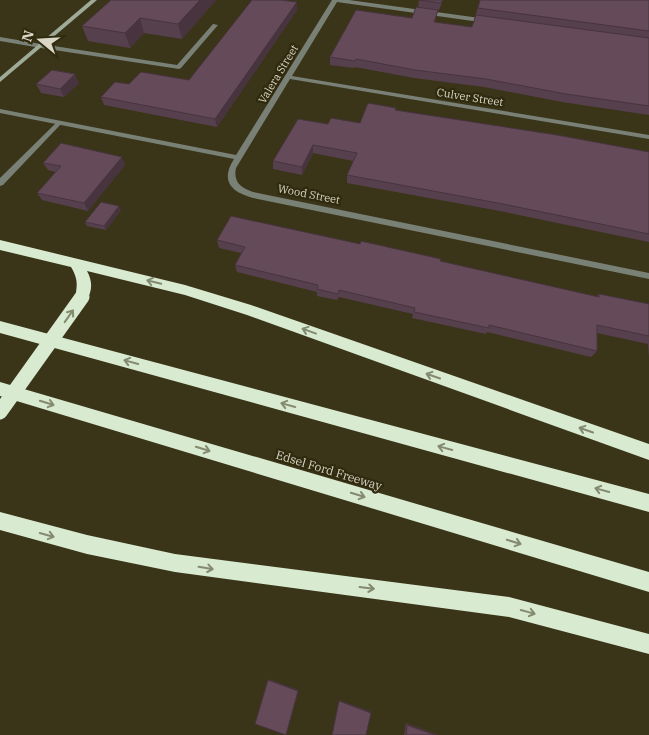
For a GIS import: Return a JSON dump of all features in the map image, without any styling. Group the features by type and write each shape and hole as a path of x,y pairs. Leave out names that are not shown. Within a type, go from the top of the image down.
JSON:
{"highway":[{"path":"0,245 185,290 251,311 649,452"},
{"path":"0,412 82,297 86,288 85,280 76,264"},
{"path":"0,327 649,503"},
{"name":"Edsel Ford Freeway","path":"0,389 649,582"},
{"path":"0,521 79,543 175,563 509,607 649,644"}],"main road":[{"path":"0,80 94,0"}],"street":[{"path":"336,0 494,22"},
{"name":"Valera Street","path":"239,158 336,0"},
{"path":"0,39 179,67 215,24"},
{"name":"Culver Street","path":"288,77 649,137"},
{"path":"0,111 239,158"},
{"path":"0,183 59,123"},
{"name":"Wood Street","path":"239,158 232,168 231,177 234,185 246,194 649,276"}],"building":[{"path":"111,0 200,0 178,24 140,18 125,33 82,26"},
{"path":"252,0 297,2 215,119 101,97 115,82 129,84 141,72 189,80"},
{"path":"419,0 442,0 441,3"},
{"path":"480,0 649,0 649,31 478,8"},
{"path":"416,7 438,10 434,22 472,27 476,15 649,38 649,106 566,94 486,79 415,70 356,59 355,61 330,57 356,10 412,18"},
{"path":"52,70 75,74 60,89 36,84"},
{"path":"368,103 396,108 395,110 557,135 649,152 649,234 347,175 357,153 313,145 302,167 273,161 298,119 328,124 331,118 360,123"},
{"path":"61,143 122,157 84,203 37,193 61,166 43,163"},
{"path":"101,202 119,206 104,226 85,222"},
{"path":"231,216 360,244 361,241 599,297 599,294 649,304 649,336 597,325 597,351 489,325 489,328 414,312 415,308 339,290 338,294 317,289 318,285 235,265 245,247 217,240"},
{"path":"268,680 298,691 286,735 255,724"},
{"path":"339,701 371,713 366,735 332,735"},
{"path":"407,725 435,735 406,735"}]}
